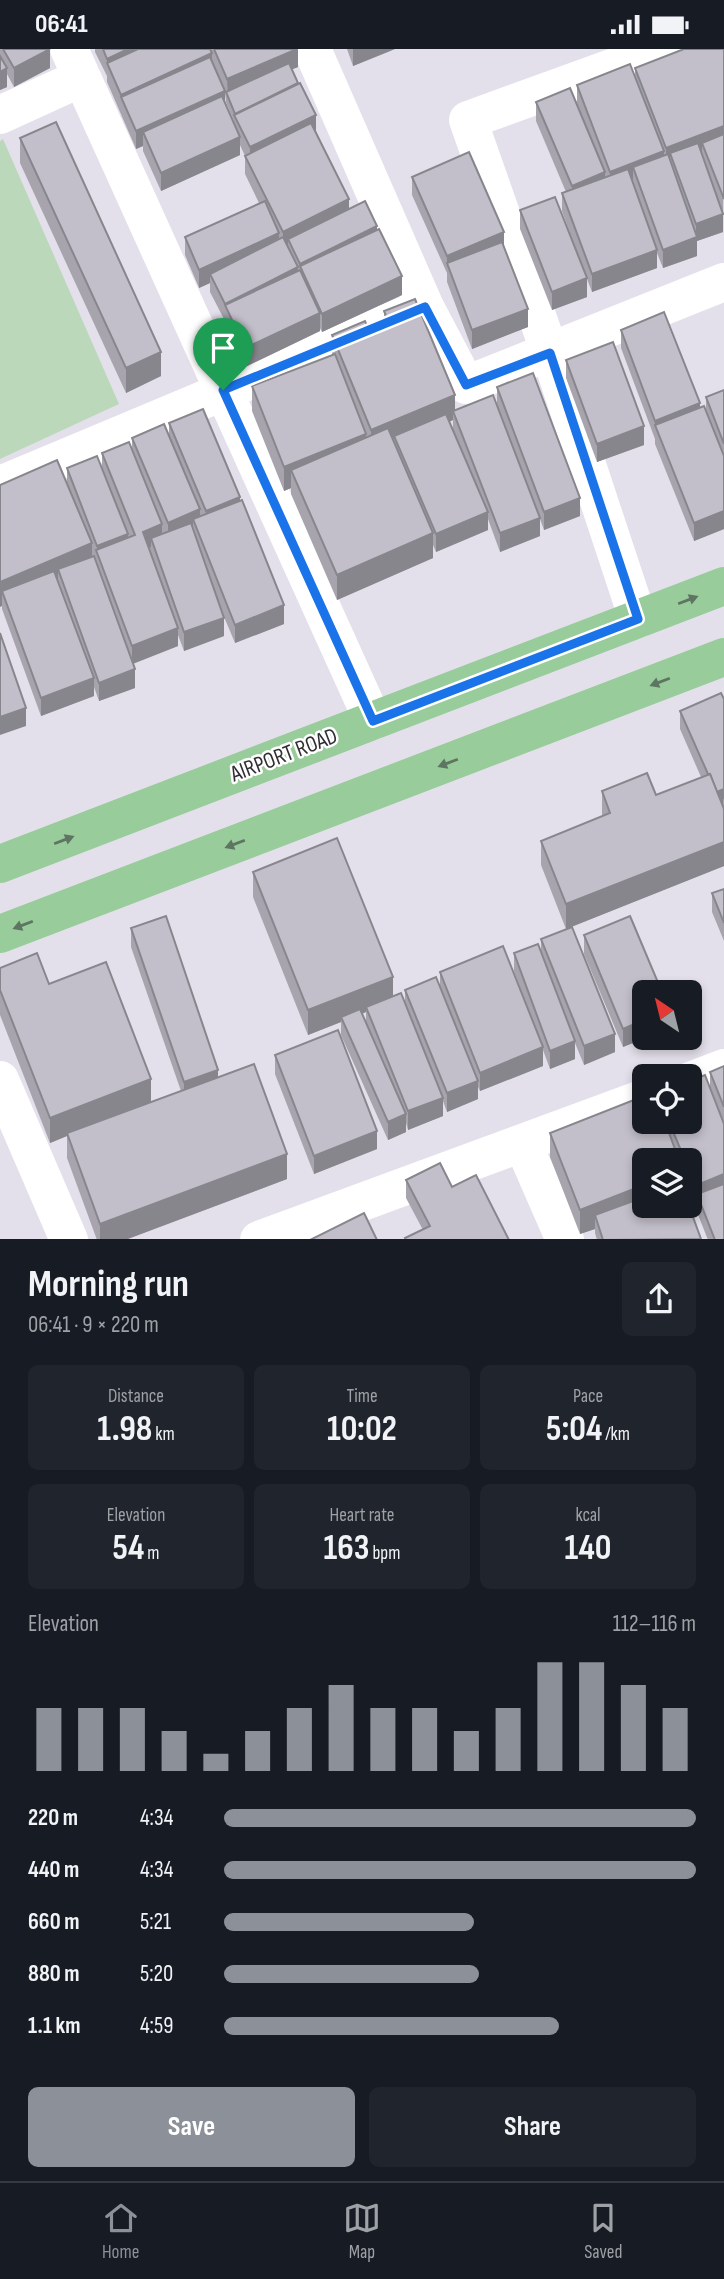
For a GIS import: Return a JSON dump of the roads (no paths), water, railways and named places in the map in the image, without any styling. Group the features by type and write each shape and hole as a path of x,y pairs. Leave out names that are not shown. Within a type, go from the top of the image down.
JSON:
{"main road":[{"name":"AIRPORT ROAD","path":"0,864 724,586"},
{"path":"0,934 724,657"}],"street":[{"path":"312,49 425,307 466,385 724,282"},
{"path":"638,619 550,353 468,120 664,49"},
{"path":"0,115 75,64 373,721"},
{"path":"0,485 425,307"},
{"path":"702,1076 724,1068"},
{"path":"0,1080 69,1239"},
{"path":"262,1239 632,1103"},
{"path":"523,1145 565,1239"}]}
